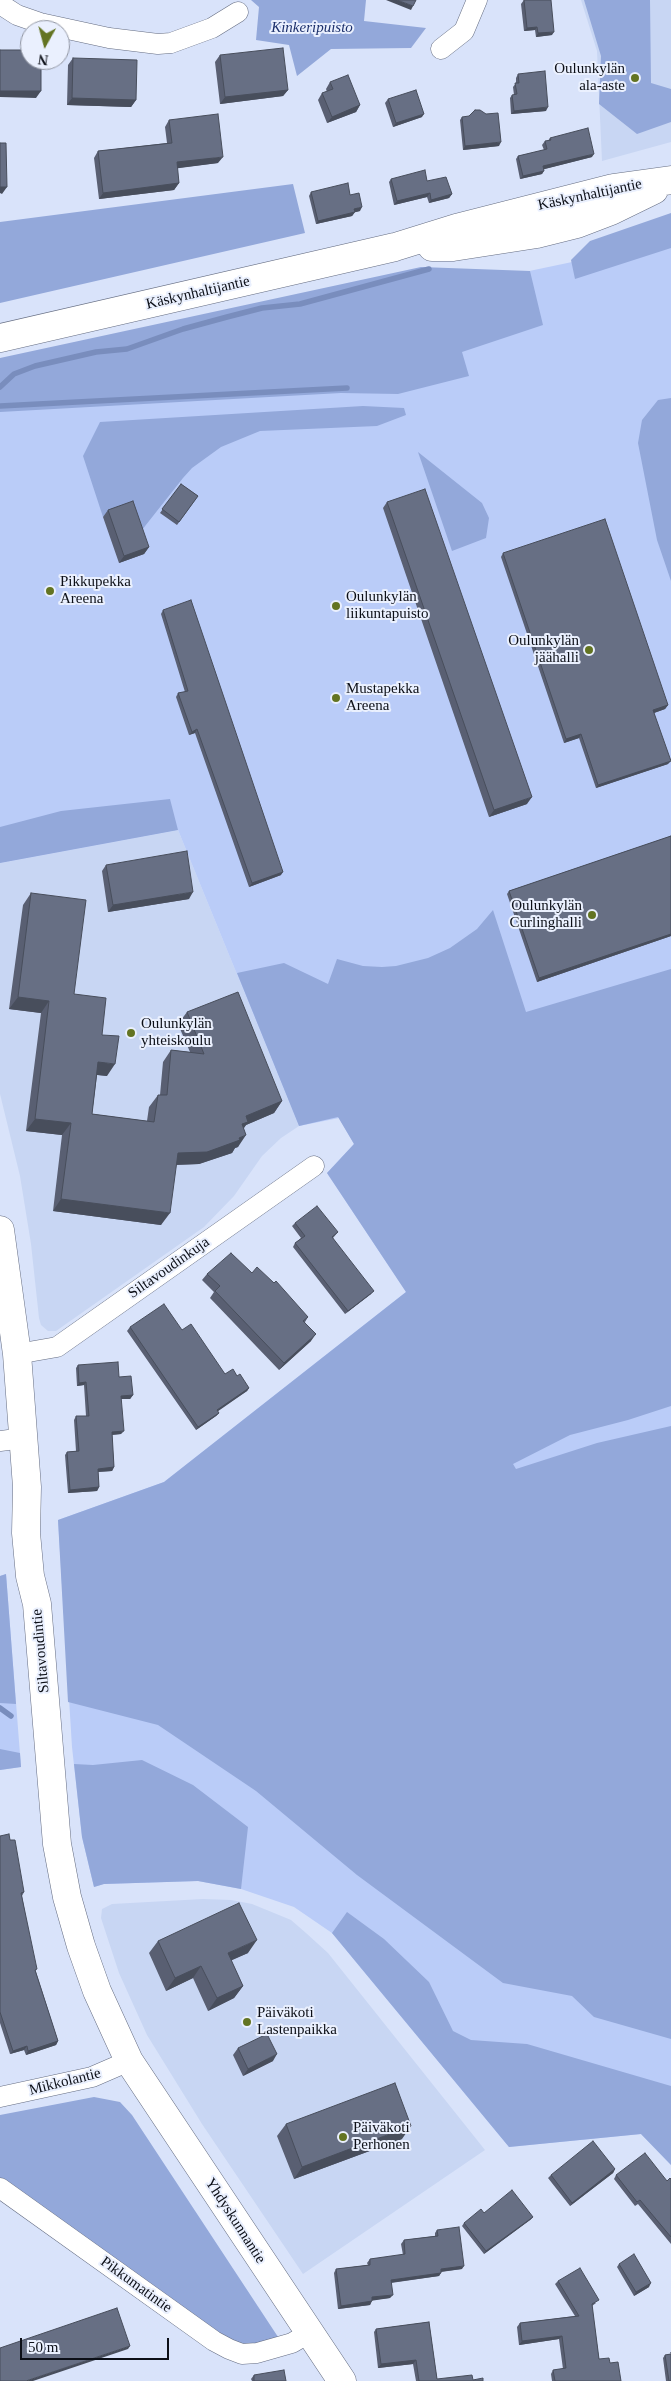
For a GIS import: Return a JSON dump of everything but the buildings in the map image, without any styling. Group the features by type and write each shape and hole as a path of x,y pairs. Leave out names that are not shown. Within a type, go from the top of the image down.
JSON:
{"main road":[{"name":"Käskynhaltijantie","path":"0,338 395,247 456,228 613,188 671,181"},
{"name":"Siltavoudintie","path":"0,1230 17,1354 12,1440 27,1487 26,1533 30,1576 37,1604 57,1844 67,1897 81,1946 97,1991 129,2061"},
{"name":"Yhdyskunnantie","path":"129,2061 308,2333 342,2381"}],"street":[{"path":"441,49 464,31 477,0"},
{"path":"0,4 17,15 40,23 109,38 158,44 171,43 212,28 238,12"},
{"name":"Siltavoudinkuja","path":"17,1354 57,1347 314,1166"},
{"name":"Mikkolantie","path":"0,2097 92,2077 129,2061"},
{"name":"Pikkumatintie","path":"0,2188 214,2341 229,2349 242,2354 257,2353 292,2343 308,2333"}],"shaded area":[{"name":"Oulunkylän ala-aste","path":"581,0 671,0 671,142 602,161 597,51"},
{"path":"671,228 671,2165 641,2134 509,2147 332,1933 294,1907 241,1889 198,1881 104,1884 94,1887 82,1837 72,1747 58,1520 164,1482 406,1292 327,1173 354,1144 339,1118 299,1126 178,830 0,863 0,382 596,257"},
{"name":"Oulunkylän yhteiskoulu","path":"178,830 299,1126 281,1138 262,1156 234,1196 204,1227 56,1331 48,1331 41,1325 39,1318 31,1244 20,1176 0,1094 0,863"},
{"path":"6,1574 21,1767 0,1770 0,1576"},
{"path":"203,1899 231,1900 252,1904 291,1920 306,1933 328,1953 485,2150 303,2274 202,2124 147,2035 119,1973 101,1918 102,1909 112,1904"}],"green space":[{"name":"Kinkeripuisto","path":"251,0 366,0 364,21 426,28 411,48 331,49 297,76 289,45 256,40 259,7"},
{"name":"Oulunkylän ala-aste","path":"584,0 650,0 651,83 671,89 671,122 637,134 599,104 601,56"},
{"path":"293,184 305,233 0,303 0,222"},
{"path":"671,213 671,248 575,279 571,260 590,241"},
{"path":"421,267 530,271 543,325 462,352 469,376 398,394 341,393 0,412 0,358"},
{"path":"671,398 671,581 657,540 638,443 642,420 658,400"},
{"path":"363,406 404,408 406,415 377,426 260,431 221,447 192,468 138,535 128,508 103,517 83,456 100,422"},
{"path":"418,452 482,503 489,518 486,538 452,551"},
{"path":"170,799 178,830 0,863 0,827 61,811"},
{"path":"493,910 526,1012 671,969 671,1406 628,1420 570,1435 513,1464 516,1469 597,1443 671,1426 671,2039 594,2017 572,1996 503,1983 357,1875 256,1791 158,1725 68,1702 58,1520 164,1482 406,1292 327,1173 354,1144 338,1117 299,1126 237,973 284,963 328,984 337,959 363,966 382,967 396,966 428,958 450,948 477,929"},
{"path":"6,1574 16,1704 0,1703 0,1576"},
{"path":"0,1749 20,1753 21,1767 0,1770"},
{"path":"142,1760 193,1785 248,1827 241,1889 198,1881 104,1884 94,1887 82,1837 74,1764 93,1765"},
{"path":"347,1912 384,1939 429,1982 453,2031 471,2040 527,2044 671,2086 671,2165 641,2134 509,2147 332,1933"},
{"path":"94,2097 120,2102 132,2115 282,2343 234,2345 0,2179 0,2115"}],"waterway":[{"path":"0,387 14,374 35,366 96,352 127,349 183,329 227,317 262,308 300,304 429,269"},
{"path":"0,406 347,388"},
{"path":"0,1708 11,1716"}],"place":[{"name":"Oulunkylän ala-aste","path":"635,78"},
{"name":"Pikkupekka Areena","path":"50,591"},
{"name":"Oulunkylän liikuntapuisto","path":"336,606"},
{"name":"Oulunkylän jäähalli","path":"589,650"},
{"name":"Mustapekka Areena","path":"336,698"},
{"name":"Oulunkylän Curlinghalli","path":"592,915"},
{"name":"Oulunkylän yhteiskoulu","path":"131,1033"},
{"name":"Päiväkoti Lastenpaikka","path":"247,2022"},
{"name":"Päiväkoti Perhonen","path":"343,2137"}]}
